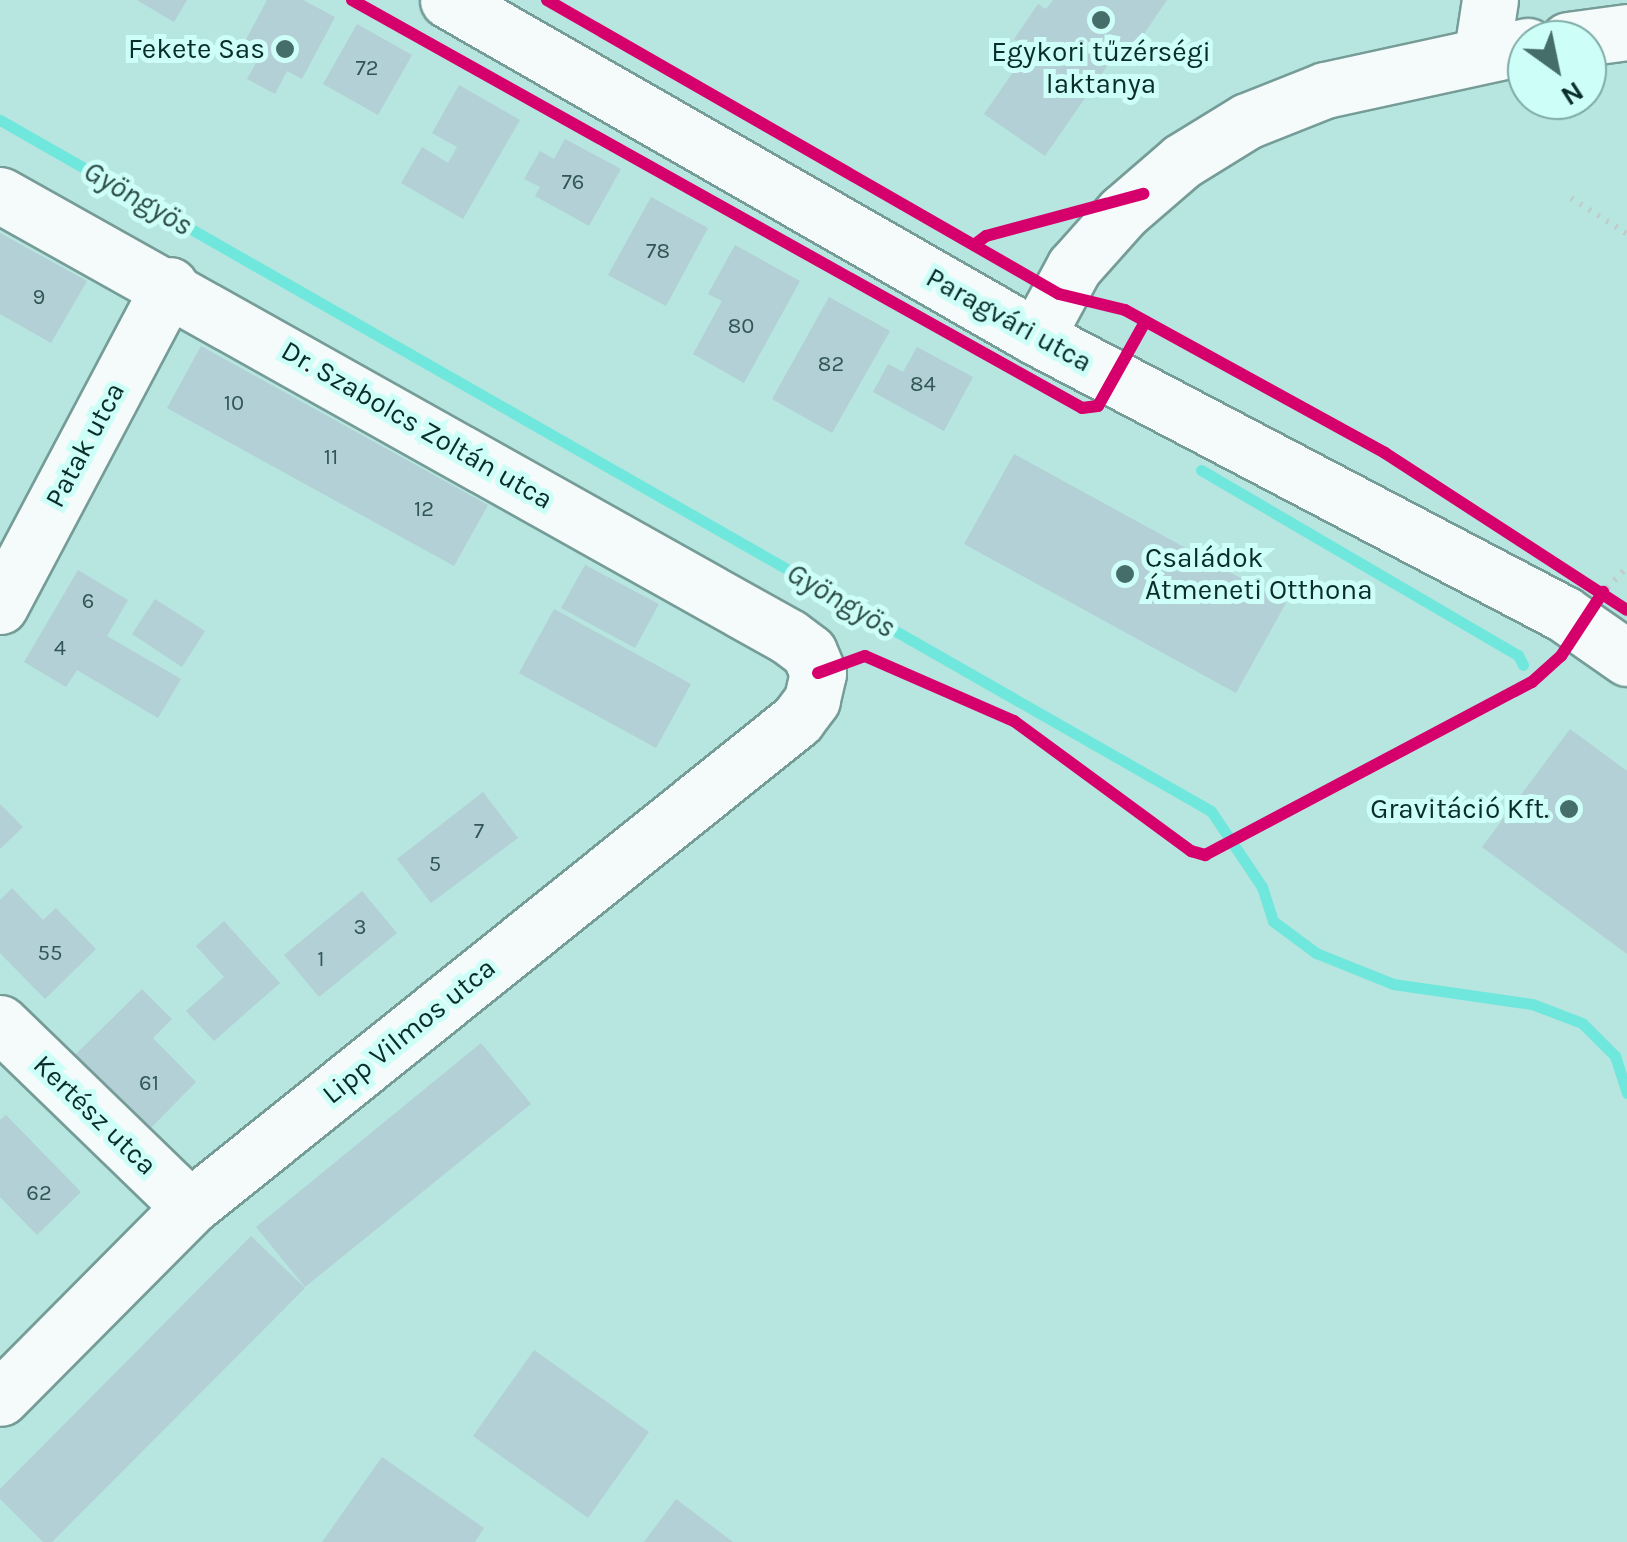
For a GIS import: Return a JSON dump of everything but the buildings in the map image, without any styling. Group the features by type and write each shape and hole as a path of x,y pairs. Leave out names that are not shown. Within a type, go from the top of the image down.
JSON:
{"street":[{"name":"Paragvári utca","path":"448,0 1036,337 1597,600 1627,658"},
{"path":"1036,337 1074,267 1182,161 1247,121 1325,90 1500,33"},
{"name":"Dr. Szabolcs Zoltán utca","path":"0,195 170,285 789,637 809,652 818,673"},
{"name":"Patak utca","path":"0,606 170,285"},
{"name":"Lipp Vilmos utca","path":"0,1398 190,1207 797,720 812,700 818,673"},
{"name":"Kertész utca","path":"0,1023 190,1207"}],"path":[{"path":"1571,198 1627,234"},
{"path":"1597,600 1627,567"}],"waterway":[{"name":"Gyöngyös","path":"0,120 1211,811 1262,887 1273,921 1316,953 1393,984 1532,1004 1582,1023 1615,1056 1627,1093"},
{"path":"1201,470 1518,655 1523,665"}],"cycle path":[{"path":"352,0 1082,408 1098,406 1145,322"},
{"path":"547,0 1059,294 1125,310 1385,453 1627,610"},
{"path":"974,245 986,236 1143,194"},
{"path":"818,673 865,656 1014,721 1191,851 1205,855 1532,682 1561,656 1603,592"}],"place":[{"name":"Egykori tűzérségi laktanya","path":"1101,20"},
{"name":"Fekete Sas","path":"285,49"},
{"name":"Családok Átmeneti Otthona","path":"1125,574"},
{"name":"Gravitáció Kft.","path":"1569,809"}]}
